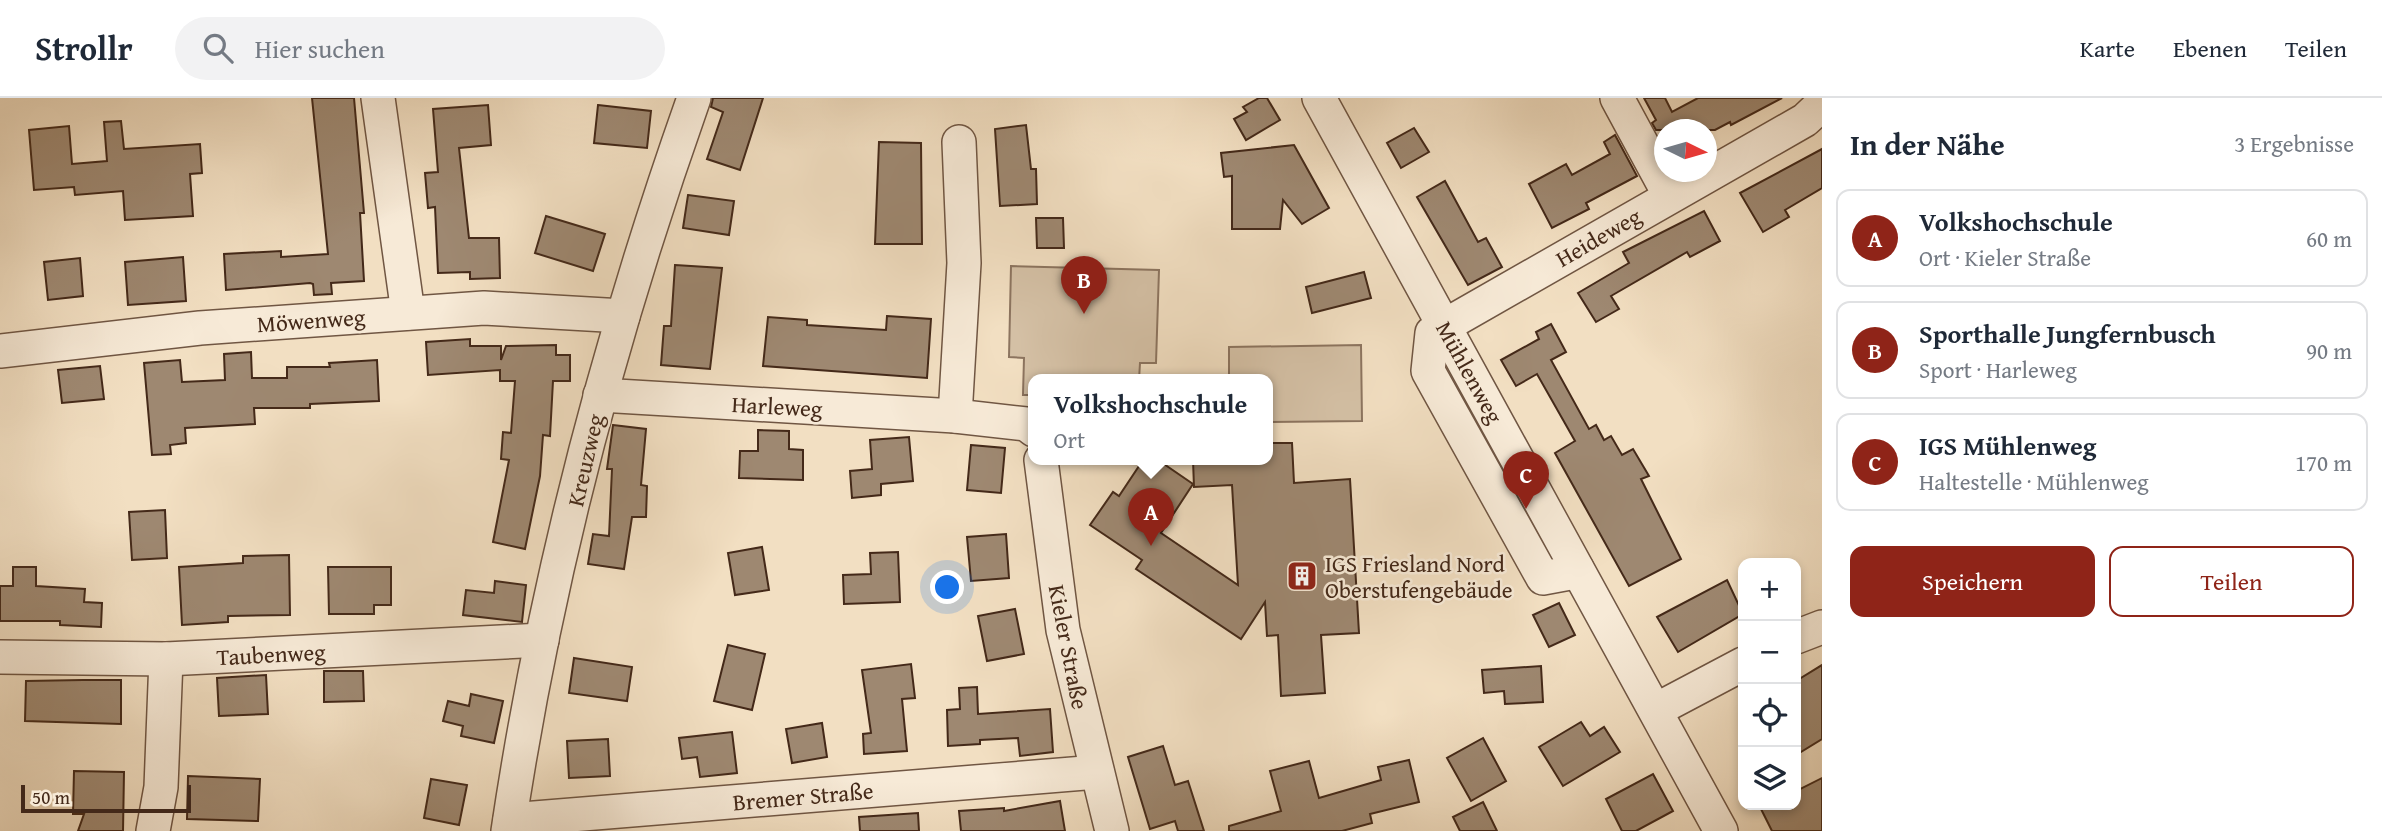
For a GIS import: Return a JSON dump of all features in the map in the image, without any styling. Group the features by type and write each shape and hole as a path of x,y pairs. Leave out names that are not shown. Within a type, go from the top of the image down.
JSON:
{"street":[{"path":"379,98 408,313"},
{"name":"Kreuzweg","path":"509,826 542,640 600,395 653,214 694,98"},
{"name":"Mühlenweg","path":"1319,98 1721,831"},
{"path":"1617,98 1671,196"},
{"name":"Heideweg","path":"1443,324 1805,120 1822,104"},
{"path":"955,416 964,263 959,142"},
{"name":"Möwenweg","path":"0,351 200,328 484,308 623,316"},
{"name":"Harleweg","path":"600,395 955,416 1028,426"},
{"name":"Kieler Straße","path":"1042,465 1063,630 1112,831"},
{"path":"1801,635 1822,627"},
{"name":"Taubenweg","path":"0,657 166,659 542,640"},
{"path":"153,831 161,787 166,659"},
{"path":"1656,710 1738,667"},
{"name":"Bremer Straße","path":"509,826 1097,772"}],"shaded area":[{"path":"1011,266 1159,270 1156,363 1140,363 1139,374 1028,374 1028,395 1023,395 1024,358 1009,357"},
{"path":"1361,345 1362,421 1273,422 1273,374 1229,374 1229,347"}],"building":[{"path":"312,98 354,98 364,213 360,213 364,281 331,283 332,294 314,295 313,284 310,283 226,290 224,254 281,251 281,257 328,254"},
{"path":"713,98 763,98 740,170 707,159 723,112 711,107"},
{"path":"1259,98 1267,98 1280,120 1246,140 1234,119 1247,112 1243,107"},
{"path":"1644,98 1665,98 1672,112 1698,98 1782,98 1731,125 1730,122 1717,129 1717,119 1655,119"},
{"path":"488,105 491,145 459,148 469,238 499,238 500,278 470,279 470,272 438,273 435,207 428,208 425,173 438,172 433,109"},
{"path":"598,105 651,111 647,148 594,143"},
{"path":"121,121 124,149 200,144 202,173 190,174 193,216 125,220 123,191 75,195 74,187 34,190 29,130 69,126 72,164 107,161 104,122"},
{"path":"1026,125 1031,169 1036,169 1037,204 1000,206 995,129"},
{"path":"1414,128 1429,152 1401,168 1387,143"},
{"path":"1615,135 1637,176 1586,203 1589,209 1552,228 1529,184 1566,164 1572,175 1610,154 1604,142"},
{"path":"879,142 921,143 922,244 875,244"},
{"path":"1294,145 1329,208 1302,224 1283,200 1280,229 1232,229 1232,176 1224,177 1221,153"},
{"path":"1822,149 1822,188 1785,210 1789,217 1763,232 1740,193"},
{"path":"1445,181 1478,242 1486,238 1502,267 1468,285 1417,197"},
{"path":"688,195 734,201 729,235 683,228"},
{"path":"1704,211 1720,241 1690,257 1687,252 1611,296 1619,309 1596,322 1578,293 1629,263 1623,252"},
{"path":"546,216 605,234 593,271 535,253"},
{"path":"1036,218 1063,218 1064,248 1037,248"},
{"path":"183,257 186,301 128,305 125,262"},
{"path":"80,258 83,296 48,300 44,262"},
{"path":"675,265 722,268 710,369 661,365 664,326 671,326"},
{"path":"1364,272 1371,298 1312,313 1306,287"},
{"path":"887,316 931,319 927,378 763,366 768,317 807,320 807,325 886,330"},
{"path":"1551,324 1566,352 1551,360 1589,429 1596,425 1604,440 1611,436 1622,455 1633,449 1649,476 1641,479 1681,559 1629,586 1555,453 1575,441 1537,374 1516,386 1501,360 1539,339 1536,332"},
{"path":"470,339 470,346 501,346 501,360 506,346 556,345 556,355 570,355 570,381 553,381 550,436 543,435 540,476 525,549 493,542 509,460 501,459 503,432 511,433 515,381 500,381 500,370 428,375 426,342"},
{"path":"251,352 252,378 287,378 287,367 330,367 329,363 377,360 379,401 310,404 310,408 254,408 255,424 185,428 186,443 170,445 171,454 152,455 144,363 180,360 182,382 225,380 224,354"},
{"path":"100,366 104,399 62,403 58,370"},
{"path":"613,425 646,429 641,485 647,486 646,517 632,517 624,569 588,564 593,534 609,536 612,469 607,469"},
{"path":"758,430 789,431 789,449 803,450 803,480 739,478 740,451 758,451"},
{"path":"909,437 913,481 881,484 881,495 852,498 850,471 872,469 870,440"},
{"name":"IGS Friesland Nord Oberstufengebäude","path":"1273,443 1292,443 1294,483 1350,479 1359,633 1321,635 1325,693 1281,696 1278,635 1267,636 1265,602 1241,639 1136,569 1142,560 1090,525 1113,492 1119,496 1140,465 1165,465 1193,484 1161,533 1238,585 1232,485 1194,487 1193,465 1273,465"},
{"path":"971,445 1005,448 1001,493 967,490"},
{"path":"165,510 167,558 132,560 129,512"},
{"path":"1006,534 1009,578 971,581 967,537"},
{"path":"762,547 769,590 735,595 728,553"},
{"path":"898,552 900,602 844,604 843,575 871,574 870,553"},
{"path":"289,555 290,615 228,616 228,622 182,625 179,567 243,563 243,556"},
{"path":"13,567 36,567 36,586 85,589 84,602 102,603 101,627 60,625 60,621 0,621 0,586 13,586"},
{"path":"328,567 391,567 391,605 374,605 374,614 329,614"},
{"path":"1727,580 1738,603 1738,617 1678,652 1657,617"},
{"path":"495,581 526,585 522,622 463,615 466,590 494,593"},
{"path":"1559,603 1575,635 1549,647 1533,615"},
{"path":"1015,609 1024,654 987,661 978,616"},
{"path":"728,645 765,654 752,710 714,701"},
{"path":"574,658 632,667 627,701 569,693"},
{"path":"911,664 915,698 902,699 907,751 864,754 863,734 871,733 862,670"},
{"path":"1822,665 1822,739 1801,752 1801,684 1801,678"},
{"path":"1541,666 1543,702 1505,704 1504,691 1484,693 1482,670"},
{"path":"324,671 363,671 364,701 324,702"},
{"path":"266,675 268,714 219,716 217,678"},
{"path":"121,680 121,724 25,721 26,681"},
{"path":"977,687 978,714 1050,709 1053,752 1020,756 1018,738 980,740 980,744 948,746 947,710 960,709 959,688"},
{"path":"471,694 503,701 494,743 461,736 463,726 443,721 448,701 469,706"},
{"path":"1581,722 1590,736 1604,727 1620,752 1563,786 1539,747"},
{"path":"822,723 827,757 792,763 786,729"},
{"path":"732,732 737,773 700,777 697,757 682,759 679,738"},
{"path":"1483,738 1506,781 1471,801 1447,758"},
{"path":"608,739 610,776 569,778 567,741"},
{"path":"1163,746 1175,785 1188,781 1204,831 1178,831 1175,821 1150,829 1128,757"},
{"path":"1409,760 1419,802 1370,814 1372,823 1342,831 1229,831 1229,826 1281,811 1270,771 1309,761 1319,798 1381,780 1378,767"},
{"path":"74,771 124,772 123,831 78,831 84,814 73,814"},
{"path":"1653,774 1673,811 1636,831 1622,831 1606,799"},
{"path":"188,776 260,779 258,821 187,819"},
{"path":"1822,778 1822,831 1772,831 1762,810 1801,810 1801,788"},
{"path":"431,779 467,785 459,825 424,818"},
{"path":"1060,801 1065,831 961,831 959,811 1004,808 1004,811"},
{"path":"1483,802 1497,831 1460,831 1453,817"},
{"path":"918,813 919,831 860,831 859,817"}],"place":[{"name":"Sporthalle Jungfernbusch","path":"1084,314"},
{"name":"IGS Mühlenweg","path":"1526,509"},
{"name":"Volkshochschule","path":"1151,546"},
{"name":"IGS Friesland Nord Oberstufengebäude","path":"1302,576"}]}
